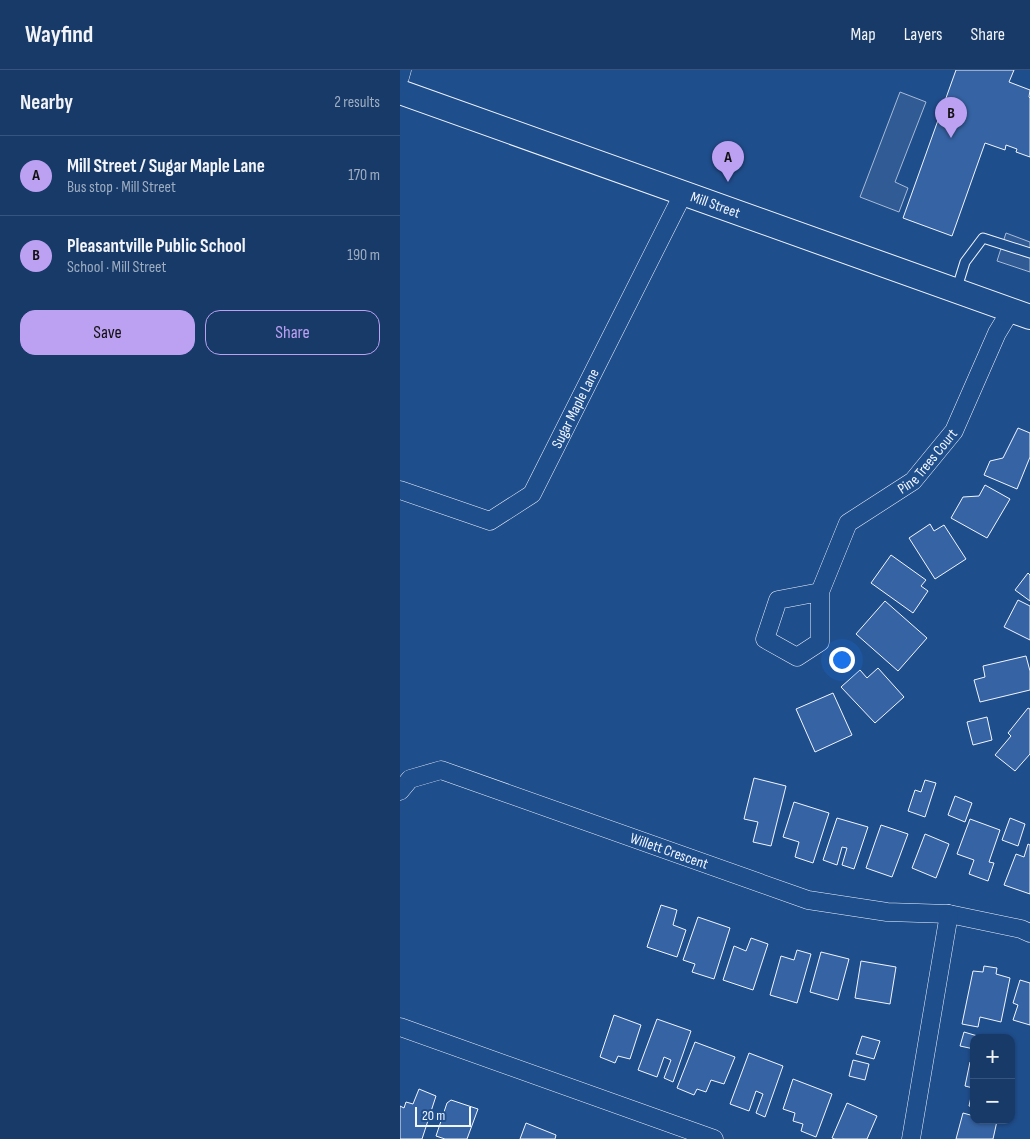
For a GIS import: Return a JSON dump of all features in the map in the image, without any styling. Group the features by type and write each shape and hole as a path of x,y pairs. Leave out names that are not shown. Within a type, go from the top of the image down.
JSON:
{"street":[{"path":"400,76 402,70"},
{"name":"Mill Street","path":"400,92 1020,313"},
{"name":"Sugar Maple Lane","path":"400,490 490,521 532,494 683,194"},
{"name":"Pine Trees Court","path":"820,592 848,523 913,481 954,431 998,333 1020,313"},
{"name":"Willett Crescent","path":"400,791 410,779 441,770 808,900 887,912 949,914 1021,929 1030,933"},
{"path":"911,1139 949,914"},
{"path":"400,1027 714,1139"}],"lane":[{"path":"956,291 965,262 984,238 1030,253"}],"shaded area":[{"path":"900,92 926,102 895,182 908,188 899,212 860,197"},
{"path":"1006,233 1030,242 1030,272 997,261"}],"building":[{"path":"956,70 1014,70 1009,82 1030,90 1030,157 1016,152 1017,149 1006,145 1005,150 985,143 952,236 903,218"},
{"path":"1018,428 1030,433 1030,457 1017,489 984,475 990,461 1003,458"},
{"path":"985,485 1010,499 987,538 951,518 963,497 979,496"},
{"path":"930,524 934,531 944,525 966,559 935,579 909,538"},
{"path":"891,555 926,580 921,586 928,591 913,613 871,583"},
{"path":"1028,573 1030,575 1030,601 1015,590"},
{"path":"1018,600 1030,606 1030,640 1004,627"},
{"path":"885,601 927,638 898,671 856,634"},
{"path":"1026,656 1030,671 1030,690 980,702 974,680 985,677 983,666"},
{"path":"878,668 904,697 875,723 841,687 860,670 867,678"},
{"path":"833,693 852,735 815,752 796,709"},
{"path":"1028,708 1030,709 1030,754 1015,771 995,755 1011,736 1008,733"},
{"path":"987,717 992,740 973,745 967,722"},
{"path":"754,778 786,786 771,846 753,842 758,822 744,819"},
{"path":"925,780 936,783 925,817 908,811 915,790 921,792"},
{"path":"955,796 972,803 965,822 948,815"},
{"path":"794,802 829,813 813,863 795,857 799,842 783,837"},
{"path":"837,818 868,827 854,869 842,865 847,848 842,847 837,865 823,860"},
{"path":"1010,818 1025,824 1018,846 1002,840"},
{"path":"970,819 1000,830 989,862 994,863 988,881 969,874 974,860 957,854"},
{"path":"881,825 908,834 892,877 866,868"},
{"path":"925,834 949,844 936,878 912,868"},
{"path":"1028,844 1030,845 1030,894 1004,885 1016,854 1024,857"},
{"path":"661,905 677,910 673,925 686,930 677,957 647,947"},
{"path":"698,917 730,928 714,979 692,972 695,964 683,960"},
{"path":"751,938 768,944 753,990 723,980 734,946 746,951"},
{"path":"797,950 811,954 797,1003 770,995 781,956 794,960"},
{"path":"821,952 849,959 838,1000 810,992"},
{"path":"861,961 896,967 890,1004 855,998"},
{"path":"984,966 997,968 996,974 1010,978 1001,1022 980,1017 978,1027 962,1024 973,971 983,972"},
{"path":"1020,980 1030,983 1030,1025 1013,1020 1018,1005 1013,1003"},
{"path":"614,1015 641,1025 630,1059 618,1056 615,1063 600,1057"},
{"path":"657,1019 691,1031 673,1082 664,1078 671,1060 664,1057 657,1077 638,1070"},
{"path":"964,1032 971,1034 970,1048 960,1046"},
{"path":"862,1036 880,1041 874,1059 856,1054"},
{"path":"695,1042 735,1057 724,1084 711,1080 706,1092 697,1089 694,1095 677,1088"},
{"path":"749,1053 783,1066 765,1117 756,1113 763,1094 756,1091 749,1111 730,1104"},
{"path":"853,1060 869,1064 865,1080 849,1076"},
{"path":"970,1062 970,1087 965,1086"},
{"path":"793,1079 832,1094 816,1137 801,1131 803,1124 793,1121 795,1113 783,1109"},
{"path":"419,1089 436,1096 422,1139 400,1139 400,1106 404,1108 406,1102 413,1104"},
{"path":"451,1100 478,1109 467,1139 445,1139 436,1136 447,1103"},
{"path":"847,1103 877,1116 867,1139 832,1138"},
{"path":"963,1113 970,1115 970,1124 996,1124 993,1139 956,1139"},
{"path":"526,1123 556,1135 555,1139 520,1139"}],"place":[{"name":"Pleasantville Public School","path":"951,138"},
{"name":"Mill Street / Sugar Maple Lane","path":"728,182"}]}
